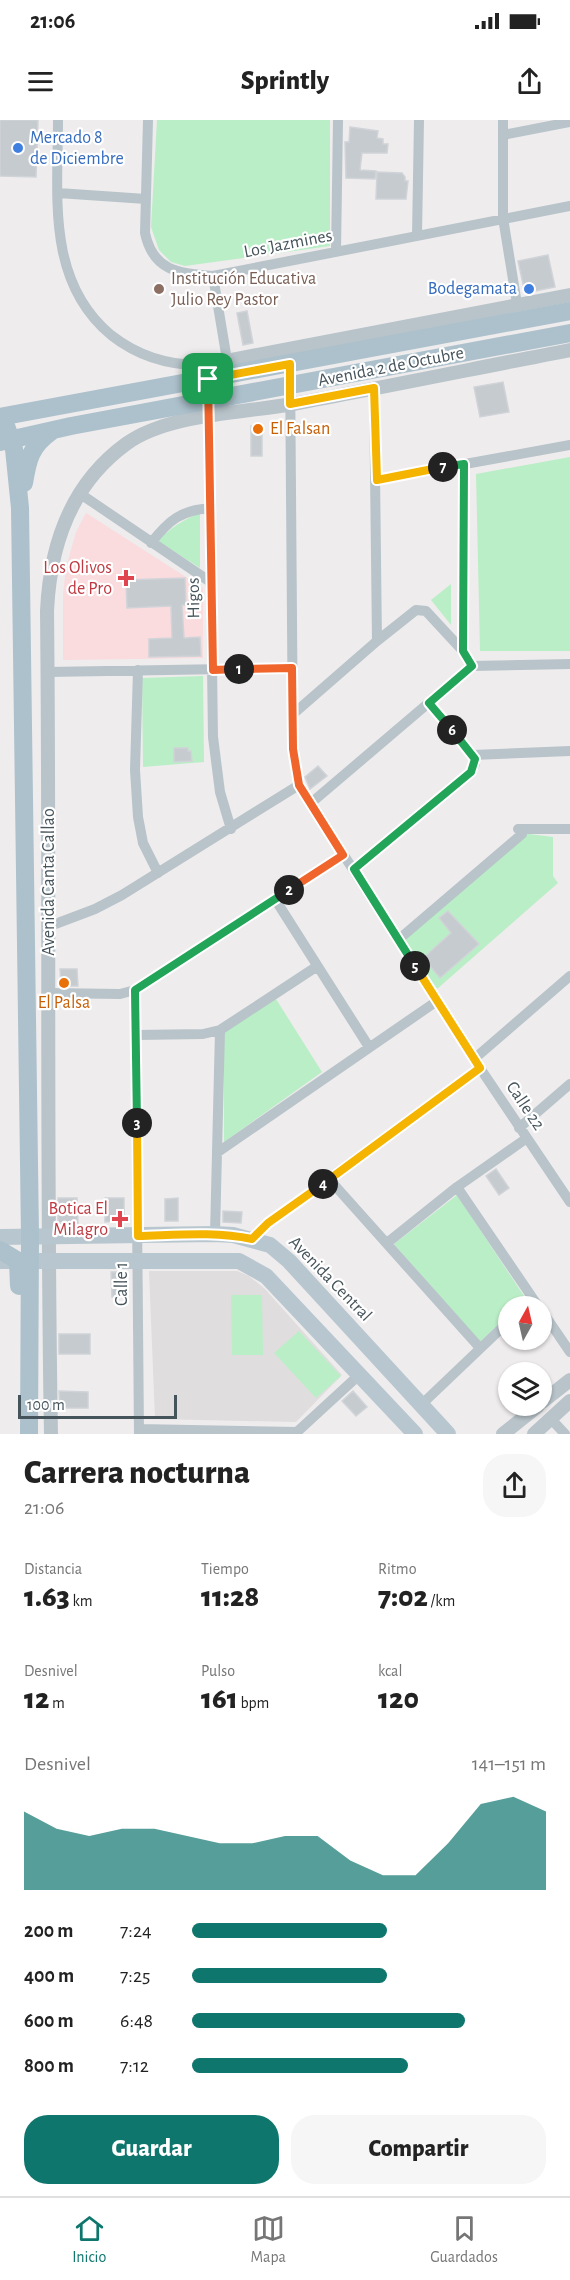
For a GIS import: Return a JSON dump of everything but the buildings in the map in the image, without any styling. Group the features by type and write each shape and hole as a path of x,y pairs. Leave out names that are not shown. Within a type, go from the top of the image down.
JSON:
{"main road":[{"name":"Avenida 2 de Octubre","path":"1,415 207,372 290,364 570,311"},
{"name":"Avenida 2 de Octubre","path":"6,441 52,431 209,408 290,386 570,333"},
{"name":"Avenida Canta Callao","path":"1,415 6,441 18,476 20,508 39,1236 24,1261 29,1352 29,1434"},
{"path":"20,508 27,463 41,439 52,431"},
{"name":"Avenida Central","path":"0,1237 215,1234 233,1235 270,1245 289,1262 448,1434"},
{"path":"0,1250 24,1261 239,1261 266,1276 415,1434"}],"street":[{"path":"58,120 59,230 67,274 83,306 102,327 124,345 152,359 207,372 227,360 213,276"},
{"name":"Los Jazmines","path":"148,120 145,233 149,251 165,266 185,274 213,276 570,206"},
{"path":"336,251 338,120"},
{"path":"417,235 419,120"},
{"path":"503,120 503,218 517,304"},
{"path":"503,135 570,122"},
{"path":"58,193 146,199"},
{"name":"Avenida 2 de Octubre","path":"227,360 570,295"},
{"name":"Avenida 2 de Octubre","path":"209,408 290,404 570,350"},
{"path":"50,926 95,909 231,829 299,785 293,749 292,715 290,364"},
{"name":"Higos","path":"207,372 215,761 220,792 231,829"},
{"path":"374,388 377,480 377,641"},
{"name":"Avenida Canta Callao","path":"39,1236 50,926 47,611 52,562 59,535 79,493 107,459 146,432 209,408"},
{"path":"377,480 570,445"},
{"path":"463,651 464,464"},
{"path":"79,493 212,582"},
{"path":"152,543 167,523 178,515 211,508"},
{"path":"292,715 416,610 426,611 463,651 472,666"},
{"path":"311,803 472,666 570,664"},
{"path":"48,672 292,668"},
{"path":"138,669 135,770 138,817 143,843 158,873"},
{"path":"354,869 471,772 475,764 472,755 429,703"},
{"path":"472,755 570,751"},
{"name":"Calle 22","path":"299,785 519,1128 568,1194"},
{"path":"398,940 520,832 570,829"},
{"path":"48,993 120,994 135,990 343,855"},
{"path":"275,899 316,967 369,1047"},
{"path":"137,1035 203,1034 220,1030 316,967"},
{"path":"252,1239 268,1223 329,1179 477,1064 570,976"},
{"name":"Calle 1","path":"135,990 139,1432"},
{"path":"218,1152 437,1001"},
{"path":"215,1234 220,1030"},
{"path":"519,1128 570,1084"},
{"path":"387,1243 457,1187 527,1138"},
{"path":"329,1179 480,1348"},
{"path":"457,1187 527,1296"},
{"name":"Avenida Canta Callao","path":"24,1261 51,1434"},
{"path":"552,1326 570,1352"},
{"path":"421,1405 498,1331"},
{"path":"139,1432 298,1433 359,1375"},
{"path":"552,1394 570,1380"},
{"path":"534,1434 570,1401"},
{"path":"503,1434 526,1416"},
{"path":"551,1419 565,1434"}],"shaded area":[{"name":"Los Olivos de Pro","path":"86,513 203,588 203,658 63,660 63,594 66,568 76,532"},
{"path":"149,1271 237,1271 249,1276 265,1289 342,1375 296,1422 155,1419"}],"green space":[{"path":"157,120 330,120 330,246 185,266 171,262 159,250 151,227"},
{"path":"570,457 570,651 480,651 476,474"},
{"path":"200,513 200,568 158,541 177,525"},
{"path":"451,584 451,625 431,600"},
{"path":"203,676 204,762 143,767 142,678"},
{"path":"521,833 553,837 553,876 558,883 437,989 402,935"},
{"path":"276,999 322,1072 224,1142 224,1032"},
{"path":"457,1195 524,1296 498,1296 498,1325 480,1342 394,1244"},
{"path":"231,1295 262,1295 263,1355 232,1355"},
{"path":"299,1331 341,1376 316,1398 274,1353"}],"place":[{"name":"Mercado 8 de Diciembre","path":"18,148"},
{"name":"Institución Educativa Julio Rey Pastor","path":"159,289"},
{"name":"Bodegamata","path":"529,289"},
{"name":"El Falsan","path":"258,429"},
{"name":"Los Olivos de Pro","path":"126,578"},
{"name":"El Palsa","path":"64,983"},
{"name":"Botica El Milagro","path":"120,1219"}],"route":[{"path":"290,364 290,404 374,388 377,480 464,464 463,651 472,666 429,703 472,755 475,764 471,772 354,869 480,1068 268,1223 252,1239 215,1234 138,1236 135,990 343,855 299,785 293,749 292,668 213,670 208,379 290,364"}]}
